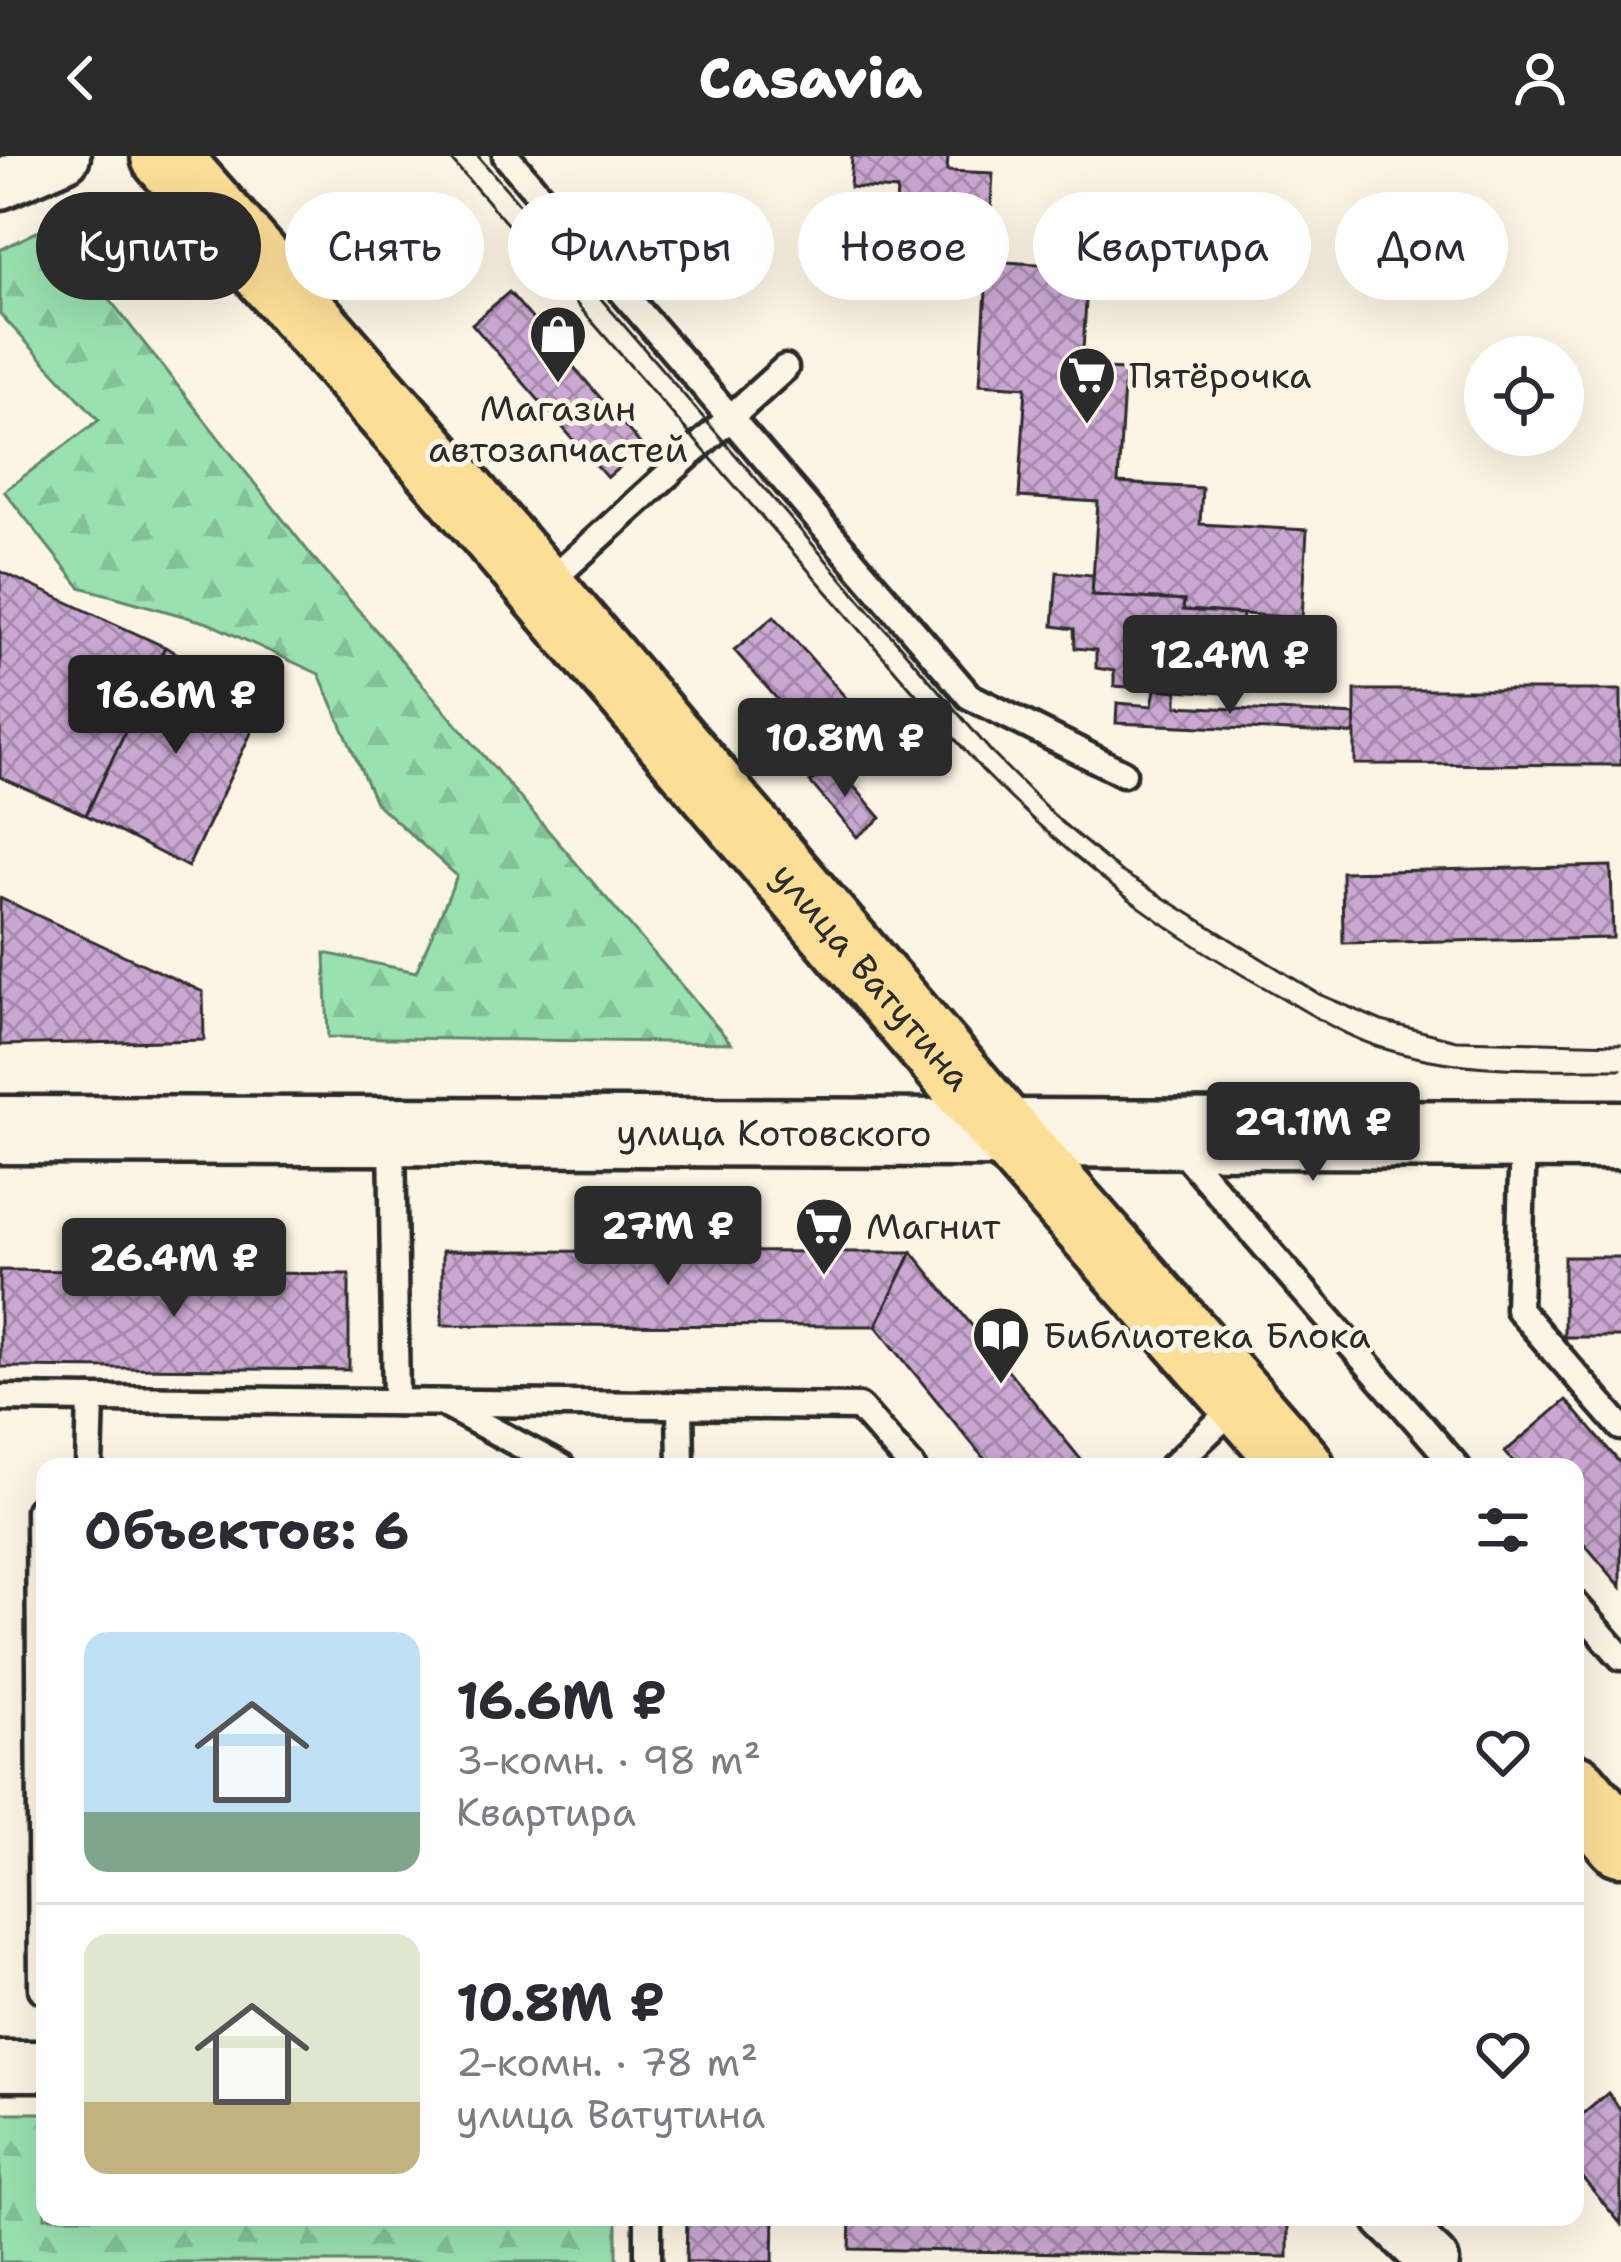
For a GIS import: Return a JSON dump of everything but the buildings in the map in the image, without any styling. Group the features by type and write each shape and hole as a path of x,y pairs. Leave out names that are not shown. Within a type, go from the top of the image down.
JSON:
{"main road":[{"name":"улица Ватутина","path":"165,156 542,588 1005,1132 1292,1458"},
{"name":"улица Котовского","path":"0,1130 1621,1135"},
{"path":"1584,1799 1621,1842"}],"street":[{"path":"0,184 65,156"},
{"path":"0,2066 36,2066"},
{"path":"1397,2226 1434,2262"}],"lane":[{"path":"506,156 969,696 1123,773"},
{"path":"296,305 302,300"},
{"path":"542,588 785,368"},
{"path":"392,1131 396,1402"},
{"path":"1167,1132 1448,1458"},
{"path":"1523,1134 1518,1310 1609,1400 1621,1427"},
{"path":"0,1398 859,1407 903,1458"},
{"path":"91,1399 91,1458"},
{"path":"1181,1458 1242,1400"},
{"path":"442,1402 545,1458"},
{"path":"680,1405 681,1458"},
{"path":"1584,1614 1621,1657"},
{"path":"648,2226 648,2262"}],"green space":[{"path":"36,232 36,300 110,300 311,555 731,1043 328,1037 325,953 416,972 457,876 375,802 319,674 208,623 80,587 4,491 99,420 0,314 0,250"},
{"path":"0,2113 36,2113 36,2226 617,2226 617,2262 0,2262"}],"tram line":[{"path":"448,156 982,770 1122,894 1238,972 1327,1024 1376,1046 1466,1065 1621,1069"},
{"path":"478,156 995,756 1059,820 1119,870 1319,994 1382,1021 1456,1040 1621,1044"}],"place":[{"name":"Магазин автозапчастей","path":"558,385"},
{"name":"Пятёрочка","path":"1087,426"},
{"name":"Магнит","path":"824,1277"},
{"name":"Библиотека Блока","path":"1001,1386"}]}
